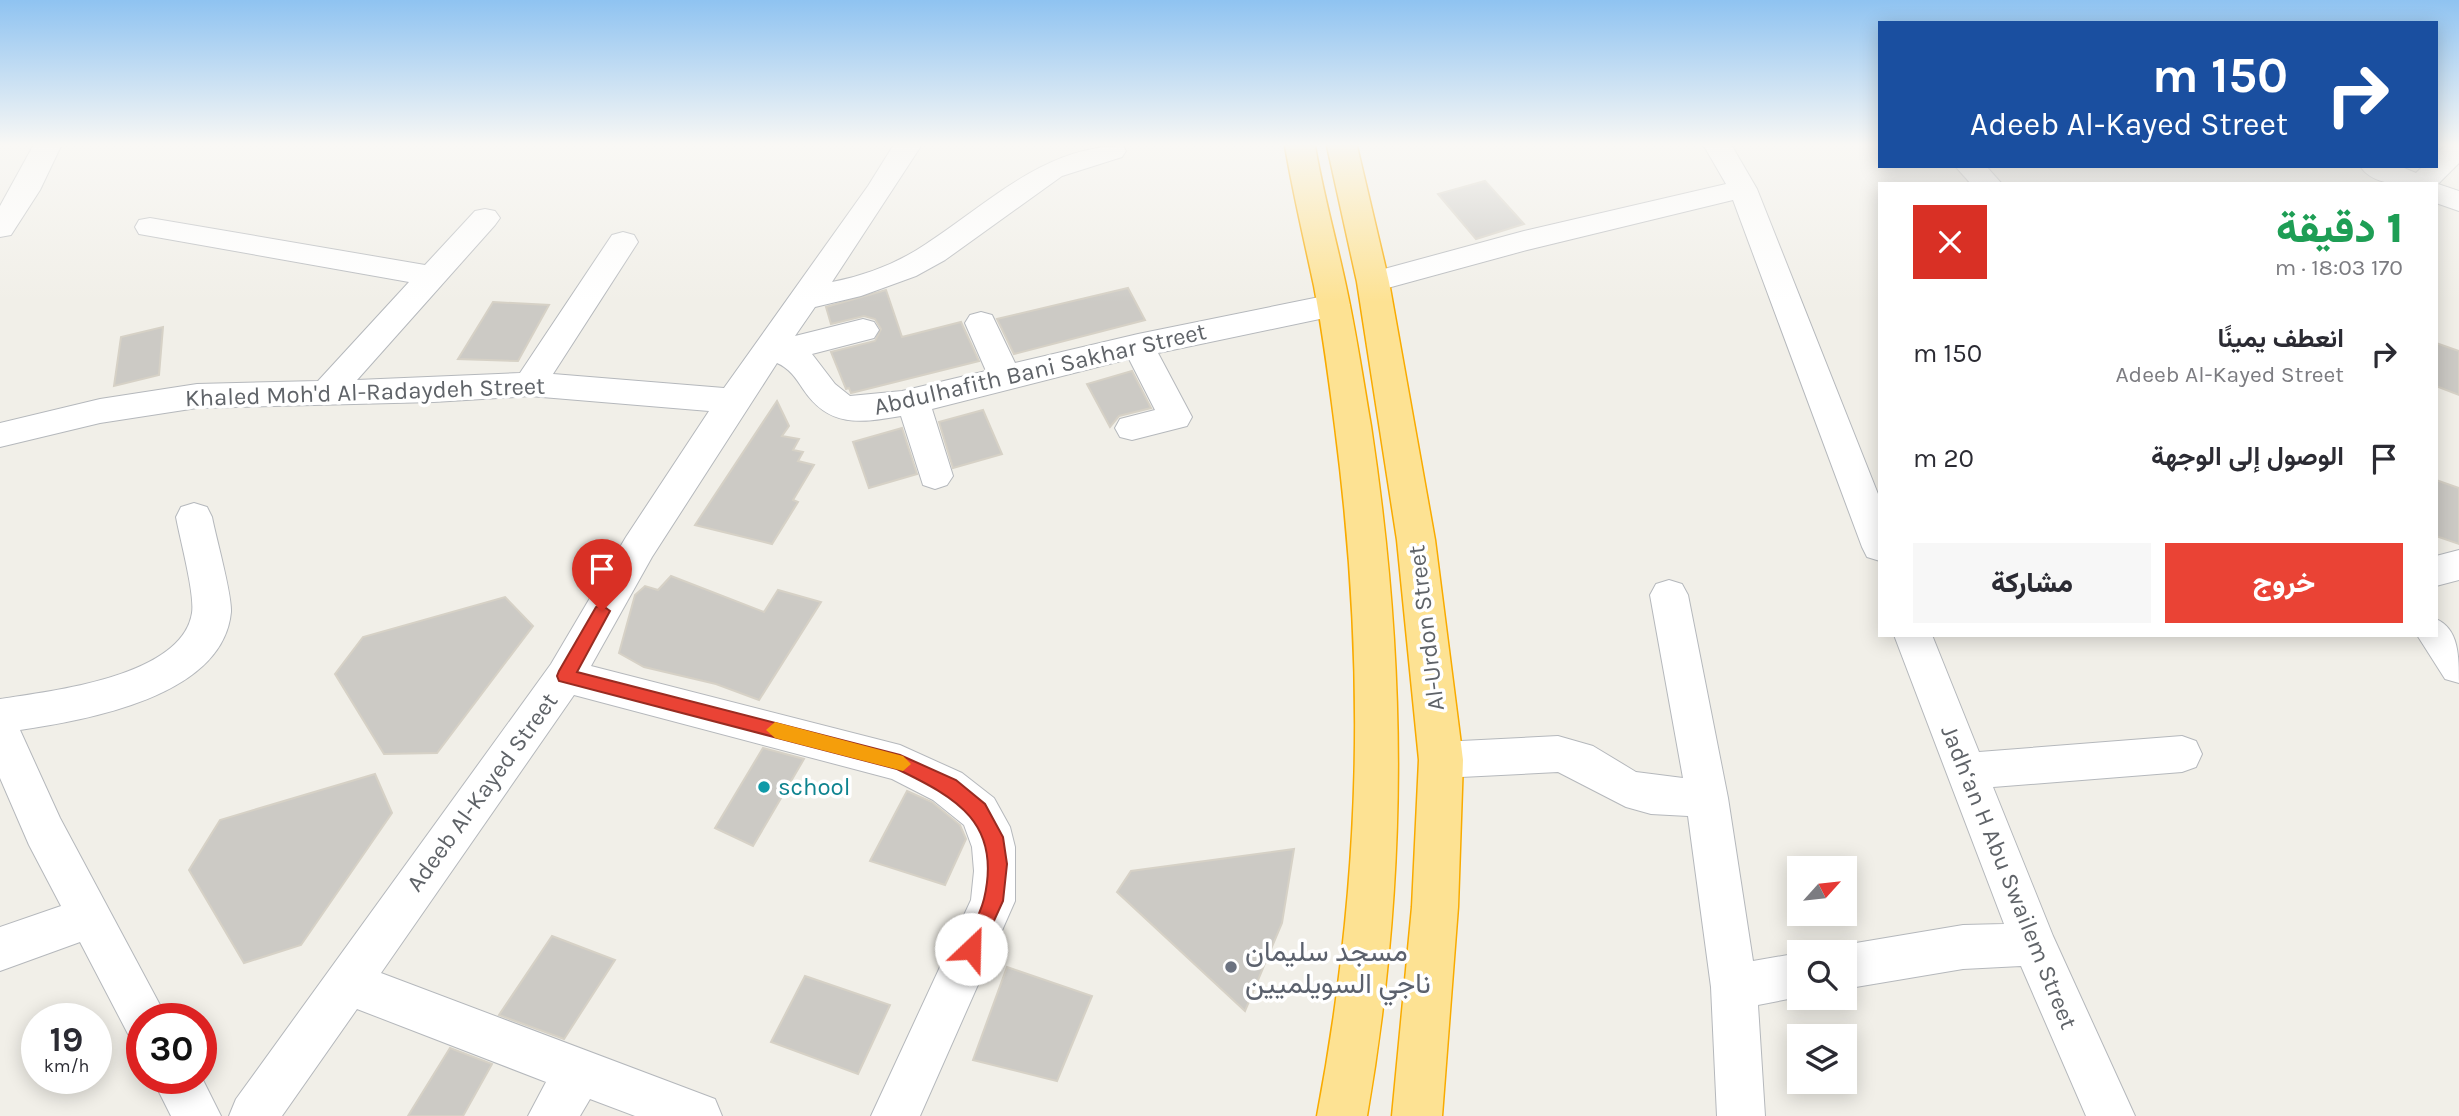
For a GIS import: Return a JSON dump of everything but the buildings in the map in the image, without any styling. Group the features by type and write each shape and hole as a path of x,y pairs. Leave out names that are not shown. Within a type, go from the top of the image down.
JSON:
{"highway":[{"name":"Al-Urdon Street","path":"1311,198 1334,306 1366,516 1375,600 1380,688 1380,785 1370,946 1342,1116"},
{"name":"Al-Urdon Street","path":"1354,198 1373,282 1416,540 1441,760 1436,907 1417,1116"}],"street":[{"path":"0,228 20,198"},
{"name":"Adeeb Al-Kayed Street","path":"253,1116 565,676 639,547 733,401 777,350 807,298 872,198"},
{"path":"807,298 850,289 905,269 934,253 1012,198"},
{"path":"1373,282 1524,241 1705,198"},
{"path":"1746,198 1878,542"},
{"path":"327,392 485,218"},
{"path":"150,227 431,276"},
{"path":"530,384 623,242"},
{"name":"Abdulhafith Bani Sakhar Street","path":"777,350 803,362 818,388 832,402 858,410 913,400 1138,345 1334,306"},
{"path":"982,323 1005,377"},
{"path":"777,350 863,330"},
{"path":"1132,428 1175,417 1138,345"},
{"name":"Khaled Moh'd Al-Radaydeh Street","path":"0,435 100,411 197,396 530,384 733,401"},
{"path":"913,400 935,476"},
{"path":"0,716 105,696 146,682 200,645 211,625 212,611 194,517"},
{"path":"2438,570 2459,565"},
{"path":"1669,594 1707,798 1734,987 1741,1116"},
{"name":"Jadh‘an H Abu Swailem Street","path":"1914,637 2034,944 2111,1116"},
{"path":"2437,637 2459,667"},
{"path":"565,676 900,762 949,786 979,810 993,837 998,864 993,901 895,1116"},
{"path":"0,730 44,831 136,1003"},
{"path":"1441,760 1558,754 1578,759 1626,788 1651,795 1707,798"},
{"path":"1965,771 2182,754"},
{"path":"0,949 89,918"},
{"path":"1857,965 1963,947 2034,944"},
{"path":"1734,987 1787,977"},
{"path":"346,982 698,1116"},
{"path":"552,1116 579,1072"},
{"path":"185,1094 197,1116"}],"slow traffic":[{"path":"775,730 903,764"}],"place":[{"name":"school","path":"764,787"},
{"name":"مسجد سليمان ناجي السويلميين","path":"1231,967"}],"route":[{"path":"602,611 565,676 900,762 949,786 979,810 993,837 998,864 993,901 971,949"}]}
